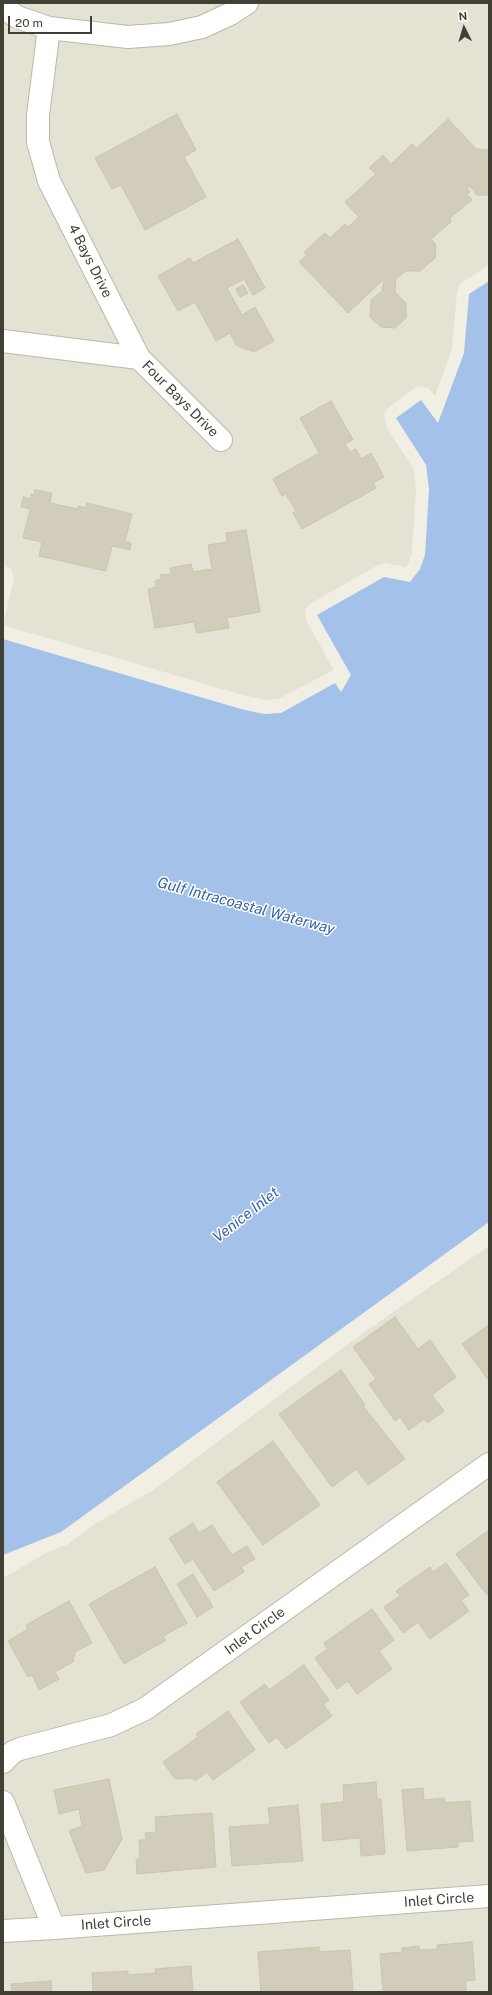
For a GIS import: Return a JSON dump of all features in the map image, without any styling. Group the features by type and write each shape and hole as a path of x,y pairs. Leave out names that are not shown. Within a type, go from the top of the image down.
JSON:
{"street":[{"path":"3,7 17,17 49,28 128,37 169,34 202,26 230,14 247,3"},
{"name":"4 Bays Drive","path":"49,28 38,115 38,142 44,168 139,358"},
{"path":"3,341 139,358"},
{"name":"Four Bays Drive","path":"139,358 221,440"},
{"name":"Inlet Circle","path":"3,1762 13,1752 20,1749 111,1725 145,1709 489,1464"},
{"path":"3,1802 54,1928"},
{"name":"Inlet Circle","path":"3,1931 489,1896"}],"shaded area":[{"path":"3,3 489,3 489,265 460,284 457,292 452,349 435,396 428,388 417,386 389,407 384,414 386,426 414,470 416,489 412,552 409,562 405,567 386,563 378,565 308,605 305,613 307,622 334,670 278,699 265,700 243,695 3,625 14,578 11,569 3,564"},
{"path":"489,1246 489,1992 3,1992 3,1578 46,1553 68,1544 95,1524 153,1490 366,1331"}],"water":[{"path":"489,281 489,1222 61,1532 3,1555 3,639 241,709 264,714 281,713 335,683 341,692 351,675 317,615 384,577 410,582 420,569 425,555 429,489 426,465 396,418 421,400 438,423 464,353 469,294"}],"building":[{"path":"177,114 196,150 184,157 206,197 145,230 121,185 112,189 95,158"},
{"path":"448,119 476,149 489,150 489,195 477,195 470,186 467,188 470,192 467,194 472,200 450,218 451,222 431,239 436,245 435,258 420,271 406,271 396,278 395,292 406,303 406,318 395,328 381,327 370,317 371,300 382,291 384,279 348,313 299,262 307,255 304,252 325,233 330,238 345,224 348,227 359,217 345,202 376,174 369,168 383,155 391,164 412,144 417,148"},
{"path":"238,239 265,288 253,295 244,279 227,288 242,315 255,307 274,341 254,352 236,345 230,333 216,341 195,302 178,311 158,276 190,258 193,263"},
{"path":"243,285 248,293 240,297 236,289"},
{"path":"331,401 353,440 345,444 350,452 356,449 361,459 371,453 384,477 373,483 376,488 302,529 293,513 296,511 286,494 282,496 273,479 319,453 300,418"},
{"path":"35,490 52,493 50,503 78,509 78,506 86,508 87,503 132,514 125,541 131,543 130,550 112,546 106,571 39,556 42,542 23,538 30,509 21,507 23,497 31,499 31,494 34,495"},
{"path":"246,530 260,612 227,618 229,628 197,633 194,622 155,628 148,589 156,587 155,581 161,579 160,575 171,574 170,568 191,564 193,572 212,569 208,545 227,542 226,533"},
{"path":"395,1317 418,1349 430,1340 456,1377 432,1395 444,1411 427,1423 424,1419 409,1430 400,1417 395,1421 369,1384 376,1379 353,1347"},
{"path":"489,1325 489,1381 462,1344"},
{"path":"341,1370 365,1405 363,1406 405,1459 368,1485 356,1469 332,1487 279,1414"},
{"path":"273,1441 320,1505 263,1545 217,1482"},
{"path":"193,1523 199,1533 212,1525 232,1555 247,1546 255,1559 241,1567 244,1572 214,1591 193,1559 185,1564 169,1538"},
{"path":"489,1530 489,1594 487,1595 456,1554"},
{"path":"446,1563 469,1595 461,1600 469,1611 430,1639 418,1622 403,1633 384,1607 400,1596 396,1591 430,1567 433,1572"},
{"path":"155,1567 187,1623 163,1636 166,1640 124,1664 89,1604"},
{"path":"193,1574 213,1607 197,1617 177,1584"},
{"path":"69,1601 92,1643 75,1652 73,1662 55,1672 59,1679 39,1690 32,1675 28,1677 8,1641 28,1629 26,1625"},
{"path":"372,1609 394,1640 379,1651 392,1669 357,1694 348,1681 337,1689 315,1658 327,1649 324,1643"},
{"path":"304,1665 329,1700 323,1704 332,1716 286,1749 277,1737 269,1743 240,1702 265,1684 269,1690"},
{"path":"228,1711 255,1750 213,1780 207,1772 195,1781 193,1778 175,1779 163,1762 198,1737 196,1734"},
{"path":"109,1779 122,1839 104,1870 86,1873 69,1831 82,1826 79,1809 59,1814 54,1790"},
{"path":"376,1782 377,1799 381,1799 385,1854 361,1856 360,1838 323,1841 321,1804 344,1802 343,1785"},
{"path":"423,1788 424,1800 444,1798 445,1803 470,1801 473,1841 458,1842 458,1847 407,1851 402,1790"},
{"path":"298,1805 303,1861 232,1866 229,1827 270,1824 268,1808"},
{"path":"212,1813 216,1867 137,1874 136,1859 140,1859 139,1840 146,1840 145,1833 156,1832 155,1817"},
{"path":"472,1942 475,1980 466,1981 466,1992 383,1992 380,1954 402,1952 402,1948 419,1946 419,1950 437,1949 437,1945"},
{"path":"319,1947 319,1952 350,1950 353,1992 261,1992 258,1952"},
{"path":"191,1966 193,1992 93,1992 92,1973 128,1971 128,1975 156,1973 155,1969"},
{"path":"51,1981 52,1992 12,1992 11,1984"}],"water label":[{"name":"Gulf Intracoastal Waterway","path":"246,906"},
{"name":"Venice Inlet","path":"246,1215"}]}
